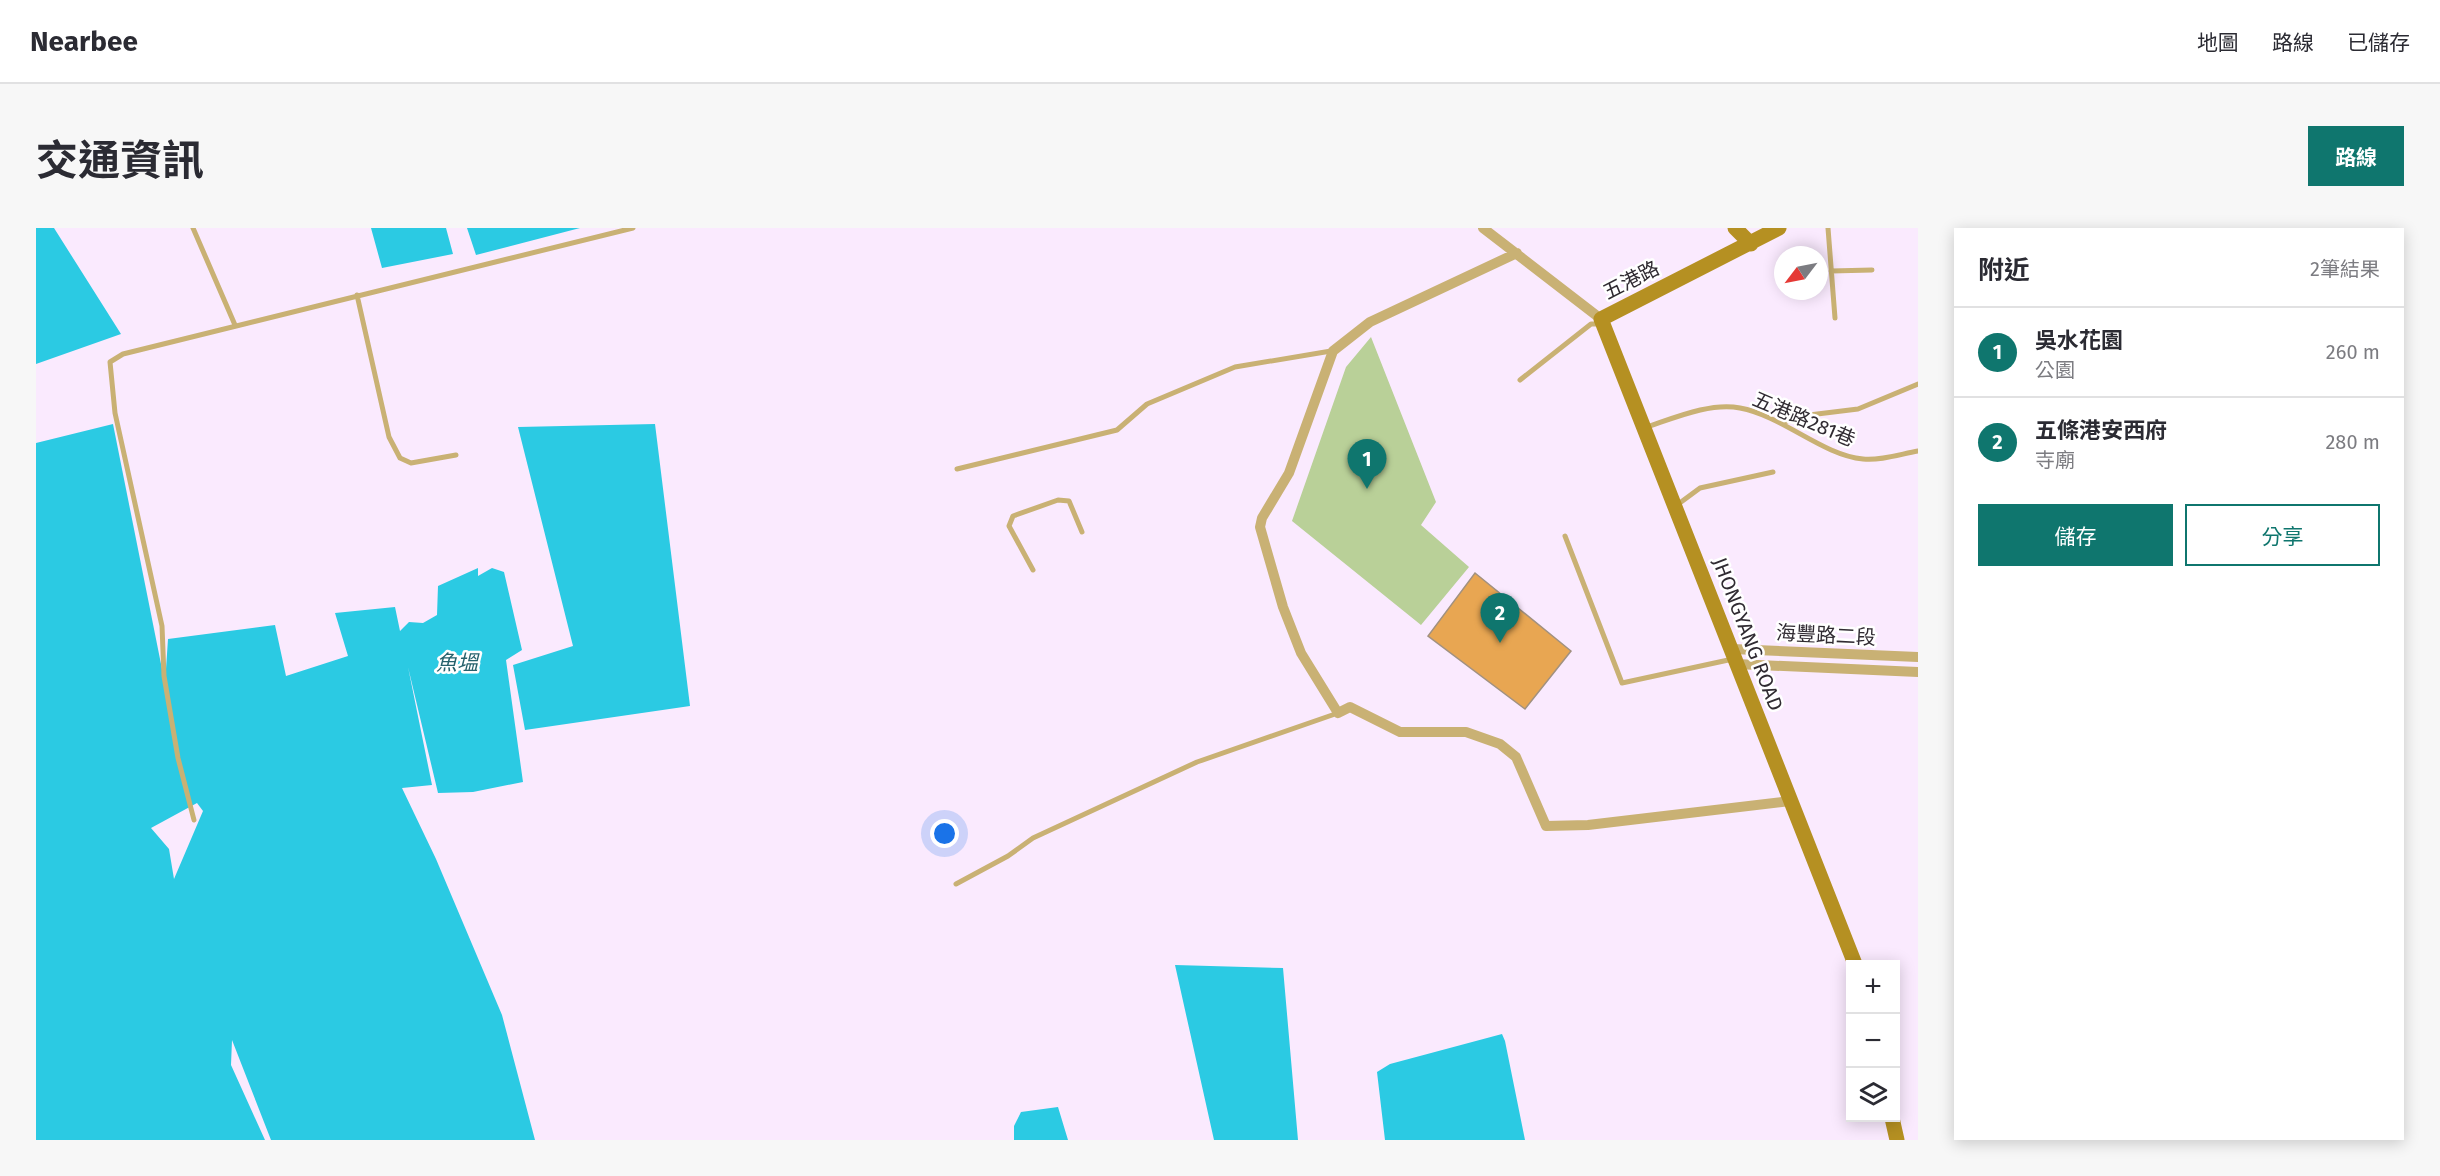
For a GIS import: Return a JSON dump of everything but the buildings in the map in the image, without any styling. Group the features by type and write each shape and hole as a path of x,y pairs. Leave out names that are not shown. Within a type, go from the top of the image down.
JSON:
{"street":[{"name":"五港路","path":"1483,228 1601,321 1779,228"},
{"path":"1735,228 1751,244"},
{"path":"1517,253 1370,322 1333,351 1289,473 1262,518 1260,527 1283,607 1302,653 1338,713 1350,707 1400,732 1466,732 1500,744 1516,757 1546,826 1588,825 1790,801"},
{"name":"JHONGYANG ROAD","path":"1601,321 1853,960"},
{"name":"海豐路二段","path":"1735,657 1918,657"},
{"name":"海豐路二段","path":"1735,657 1918,672"},
{"path":"1893,1122 1897,1140"}],"lane":[{"path":"193,228 235,325"},
{"path":"194,820 178,758 164,676 162,626 115,412 110,362 123,354 235,325 633,228"},
{"path":"1828,228 1835,318"},
{"path":"1831,271 1872,270"},
{"path":"357,295 389,437 400,458 411,463 456,455"},
{"path":"1520,380 1591,324 1601,321"},
{"path":"957,469 1117,430 1148,404 1235,367 1333,351"},
{"path":"1782,423 1801,416 1858,409 1918,384"},
{"name":"五港路281巷","path":"1645,428 1695,410 1739,407 1782,423 1839,452 1864,459 1918,451"},
{"path":"1676,506 1700,488 1773,472"},
{"path":"1033,570 1009,526 1013,516 1058,500 1069,501 1082,532"},
{"path":"1565,536 1622,683 1735,657"},
{"path":"956,884 1008,856 1033,838 1197,762 1338,713"}],"green space":[{"path":"1371,337 1436,502 1421,525 1469,567 1421,625 1292,521 1346,367"}],"water":[{"path":"36,228 54,228 121,334 36,364"},
{"path":"371,228 446,228 453,254 382,268"},
{"path":"467,228 580,228 476,255"},
{"name":"魚塭","path":"113,424 165,684 168,639 275,625 286,676 348,656 335,613 395,607 400,631 409,622 423,623 437,615 438,586 478,568 478,576 492,568 504,572 522,650 506,660 523,782 473,792 438,793 408,667 432,785 402,788 436,859 502,1015 535,1140 271,1140 232,1040 231,1065 265,1140 36,1140 36,443","holes":["197,803 203,811 174,879 169,849 151,828"]},
{"path":"655,424 690,706 525,730 513,665 573,646 518,427"},
{"path":"1175,965 1283,968 1298,1140 1214,1140"},
{"path":"1502,1034 1525,1140 1385,1140 1377,1072 1390,1064"},
{"path":"1058,1107 1068,1140 1014,1140 1014,1126 1021,1112"}],"place":[{"name":"吳水花園","path":"1367,489"},
{"name":"五條港安西府","path":"1500,643"}]}
